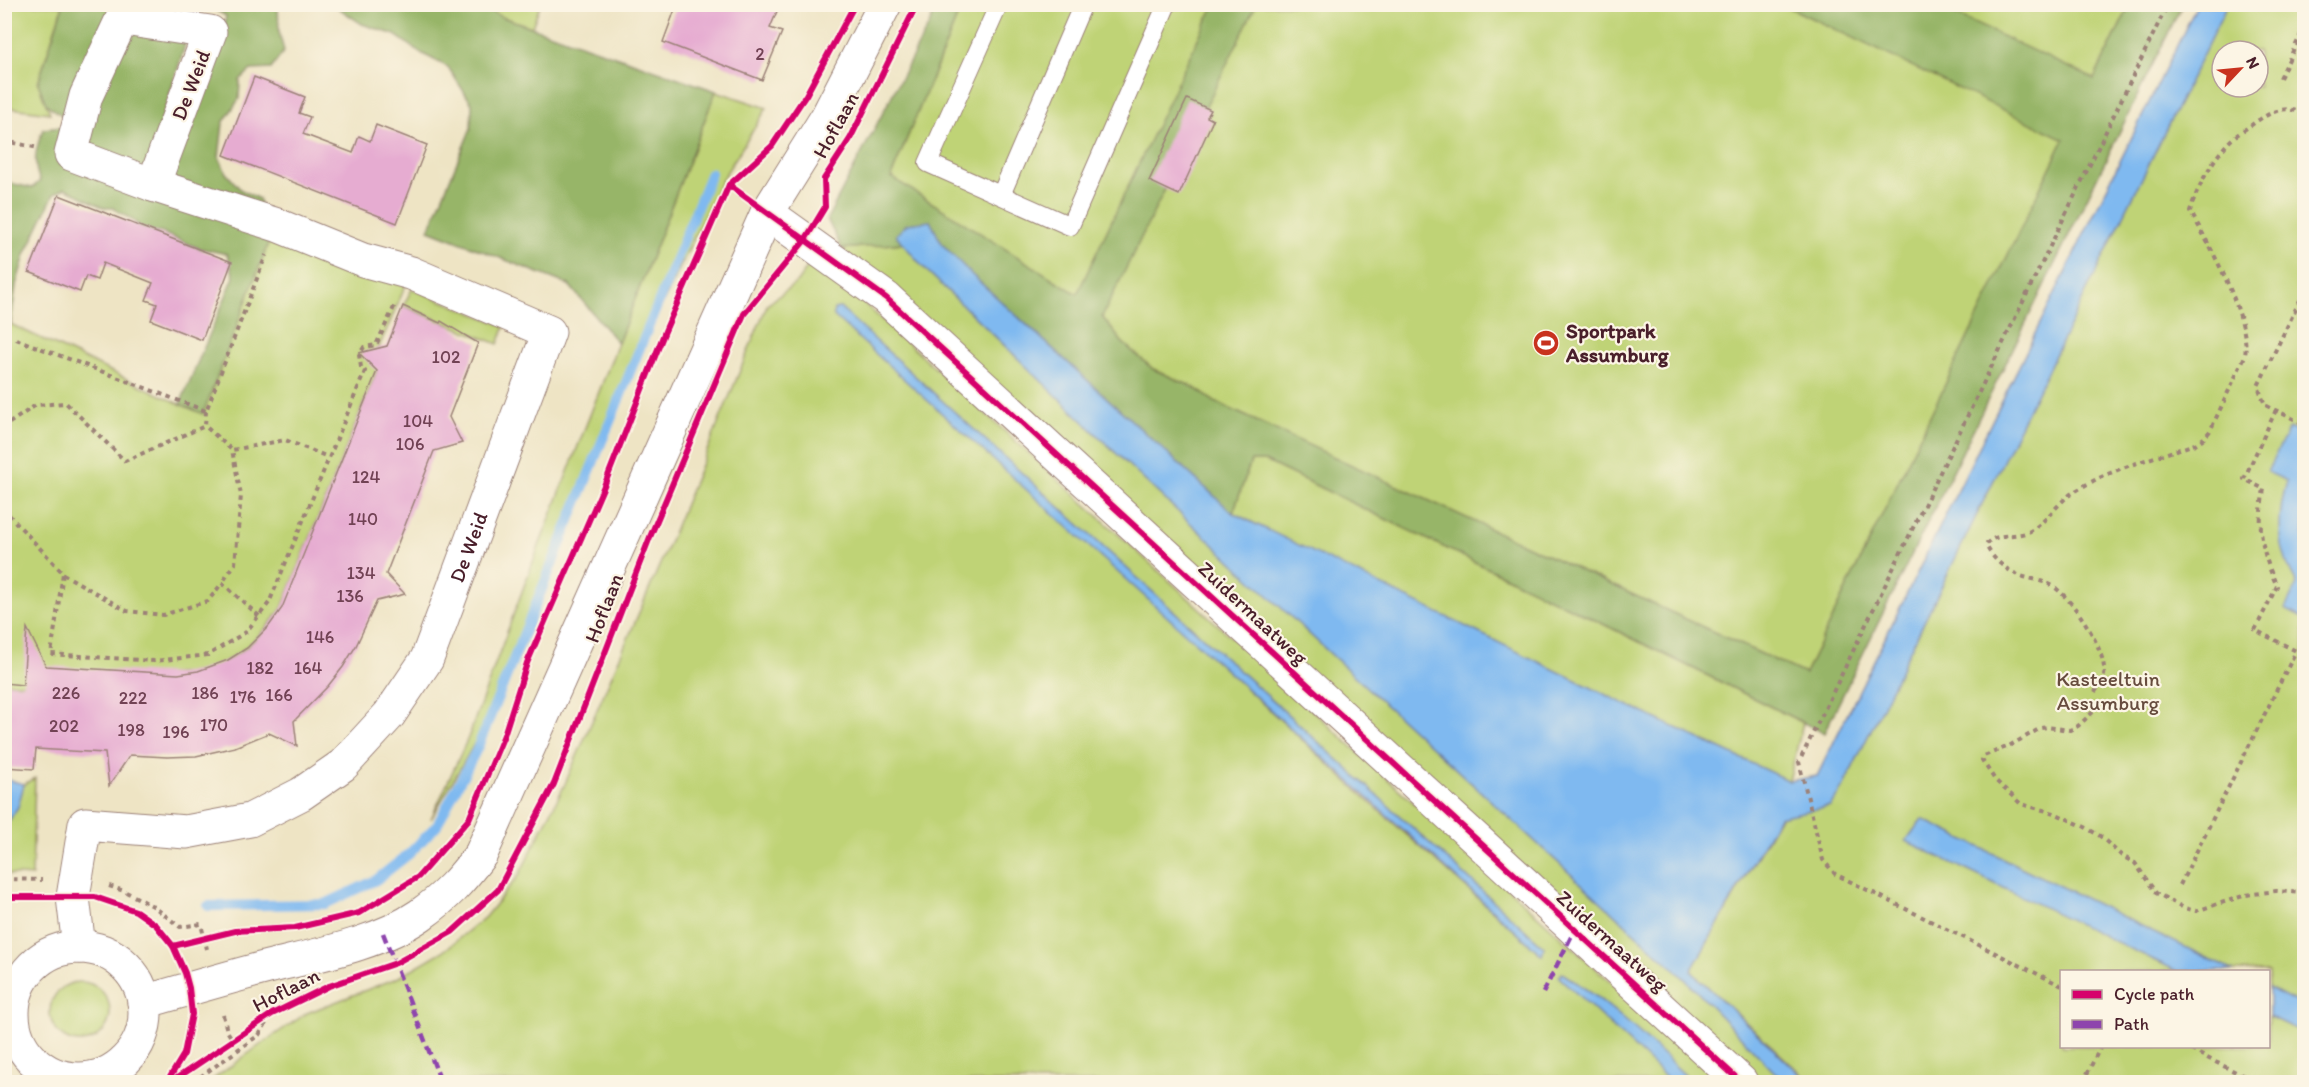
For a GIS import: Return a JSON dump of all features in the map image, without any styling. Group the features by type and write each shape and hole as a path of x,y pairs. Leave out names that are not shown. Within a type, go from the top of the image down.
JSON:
{"street":[{"name":"Hoflaan","path":"144,1002 332,952 377,936 418,916 455,888 481,854 767,213 827,117 885,4"},
{"name":"De Weid","path":"79,947 73,897 85,824 186,832 250,820 301,794 343,765 389,715 427,659 549,332 411,273 363,260 277,225 153,185 71,154 86,96 126,12 210,32 153,185"},
{"name":"Zuidermaatweg","path":"767,213 886,298 1741,1083"},
{"path":"79,947 88,947 111,954 129,969 142,990 145,1020 141,1037 128,1057 109,1072 81,1079 65,1080 50,1073 36,1062 21,1043 14,1020 11,987 42,958 64,948 79,947"}],"lane":[{"path":"999,4 928,163 1070,226 1167,4"},
{"path":"1001,195 1083,4"}],"path":[{"path":"2060,986 1835,874 1823,860 1799,762 2168,4"},
{"path":"2280,78 2304,28"},
{"path":"2095,692 2104,676 2103,663 2098,648 2080,615 2052,585 2020,576 2010,570 1998,562 1986,545 1994,538 2019,536 2033,529 2060,503 2110,472 2195,444 2210,431 2245,356 2247,344 2233,298 2190,211 2203,180 2230,141 2266,115 2281,109 2295,110 2304,115"},
{"path":"204,426 206,411 277,225"},
{"path":"63,574 51,654 154,661 208,655 246,632 269,603 365,371 361,367 359,355 364,347 376,345 411,273"},
{"path":"2304,292 2258,386 2265,405 2304,424"},
{"path":"16,339 206,411"},
{"path":"4,440 8,424 36,405 66,403 125,461 204,426"},
{"path":"2276,410 2244,479 2264,489 2259,514 2262,544 2269,570 2277,586 2256,630 2304,656"},
{"path":"4,507 63,574 127,611 164,615 208,601 235,564 241,495 232,450 204,426"},
{"path":"232,450 285,440 328,457"},
{"path":"222,583 259,616"},
{"path":"2180,885 2296,651"},
{"path":"2093,712 2070,730 2041,728 2009,746 1984,756 1982,760 1995,780 2021,804 2054,813 2100,836 2122,856 2135,863 2156,893 2184,908 2196,911 2256,894 2276,891 2304,893"},
{"path":"4,879 99,884 124,891 153,906 180,927 201,924 206,939 213,982 227,1031 239,1049"},
{"path":"195,942 215,936"},
{"path":"193,1083 259,1035 272,1014"},
{"path":"2083,1083 2100,1048"},
{"path":"2185,1048 2256,1083"}],"green space":[{"path":"5,5 63,5 38,83 50,113 5,107"},
{"path":"63,5 163,5 172,17 185,45 151,155 220,52 226,16 206,5 278,5 279,32 284,51 271,69 251,70 240,80 239,99 223,123 219,157 226,173 241,190 259,199 270,239 203,414 180,404 234,277 227,254 199,248 160,232 146,233 134,221 113,208 104,208 65,188 54,194 25,255 16,285 11,324 5,321 5,182 32,188 40,181 36,168 36,155 43,129 63,127 67,119 46,104 38,83"},
{"path":"334,5 480,5 502,17 716,91 618,343 569,285 429,230 471,128 472,104 448,67 421,53 395,35 362,24"},
{"path":"480,5 540,5 532,27 502,17"},
{"path":"937,5 962,5 891,177 1077,294 1214,5 1256,5 1102,317 1122,342 1153,369 1193,387 1215,402 1805,674 2064,139 1784,5 1935,5 2094,79 2130,5 2182,5 1824,733 1265,461 1251,461 1233,513 972,275 942,244 930,221 896,235 903,243 842,249 827,219 929,25"},
{"name":"Sportpark Assumburg","path":"962,5 2130,5 1805,674 1215,402 1193,387 1153,369 1122,342 1102,317 891,177"},
{"name":"Kasteeltuin Assumburg","path":"2227,5 2304,5 2304,1006 2270,989 2270,970 2232,970 1922,819 1906,841 2175,970 2060,970 2060,1048 2270,1048 2270,1016 2304,1033 2304,1082 1810,1082 1691,971 1780,817 1799,812 1843,787 2210,40 2210,99 2270,99 2270,39 2210,39"},
{"path":"716,91 767,108 723,178 647,336 481,732 431,819 468,738 534,559"},
{"path":"270,239 411,273 378,350 378,368 282,608 261,633 238,654 210,668 178,674 126,673 47,683 5,683 4,321 203,413"},
{"path":"903,243 922,266 1142,478 1682,976 1784,1082 1754,1082 842,249"},
{"path":"814,258 1721,1082 1692,1082 1614,1011 1562,973 1560,978 1671,1082 209,1082 307,1013 397,978 445,950 485,917 519,875 564,786 667,548 767,305 797,282","holes":["840,308 1544,947 1542,955 1364,797 834,316 834,309"]},
{"path":"412,289 505,326 498,344 403,306"},
{"path":"1251,461 1265,461 1803,723 1789,781 1631,707 1233,513"},
{"path":"35,778 32,876 5,874 4,827 18,807 24,784"},
{"path":"80,982 92,984 105,995 110,1012 108,1024 97,1037 80,1042 68,1040 55,1029 50,1012 52,1000 63,987"}],"water":[{"path":"2197,5 2227,5 1843,787 1830,806 1779,817 1691,971 1808,1082 1784,1082 1682,976 1142,478 922,266 896,235 907,224 930,221 942,244 972,275 1233,513 1631,707 1789,781 1817,776"},
{"path":"840,308 1544,947 1542,955 834,316 834,309"},
{"path":"2289,428 2304,435 2304,619 2285,609 2297,584 2285,559 2280,534 2281,508 2287,481 2267,472"},
{"path":"5,779 24,784 18,807 5,827"},
{"path":"1922,819 2232,970 2175,970 1906,841"},
{"path":"1562,973 1613,1010 1692,1082 1671,1082 1559,977"},
{"path":"2270,989 2304,1006 2304,1033 2270,1016"}],"building":[{"path":"677,4 780,4 770,28 782,32 762,80 663,42"},
{"path":"254,77 305,97 299,113 310,117 303,134 353,153 359,136 370,141 376,125 427,145 397,223 224,155"},
{"path":"1187,99 1211,110 1207,117 1213,120 1179,195 1149,181"},
{"path":"59,195 232,262 202,340 151,320 157,304 146,300 153,283 103,263 97,280 86,276 80,292 29,272"},
{"path":"403,306 440,323 441,321 478,343 449,417 462,443 434,451 386,574 405,594 377,601 356,646 343,667 294,721 297,746 269,733 235,747 196,756 130,755 109,786 105,753 36,749 34,769 4,767 4,683 23,685 27,628 46,666 178,674 198,671 228,660 247,648 269,626 282,608 377,371 359,353 387,346"}],"waterway":[{"path":"208,906 325,904 376,880 409,854 437,825 477,749 711,173"}],"marked path":[{"path":"1543,993 1575,929"},
{"path":"383,933 441,1082"}],"cycle path":[{"path":"173,946 235,931 295,928 359,913 418,877 469,819 504,735 527,663 606,481 665,331 729,185 772,146 806,95 855,4"},
{"path":"171,1082 272,1014 329,986 396,963 452,932 498,890 554,784 650,537 744,314 805,240 825,207 824,179 850,139 917,4"},
{"path":"729,185 886,298 1741,1082"},
{"path":"4,897 95,897 136,911 156,925 173,946 185,973 192,1014 184,1054 167,1082"}],"place":[{"name":"Sportpark Assumburg","path":"1546,343"}]}
